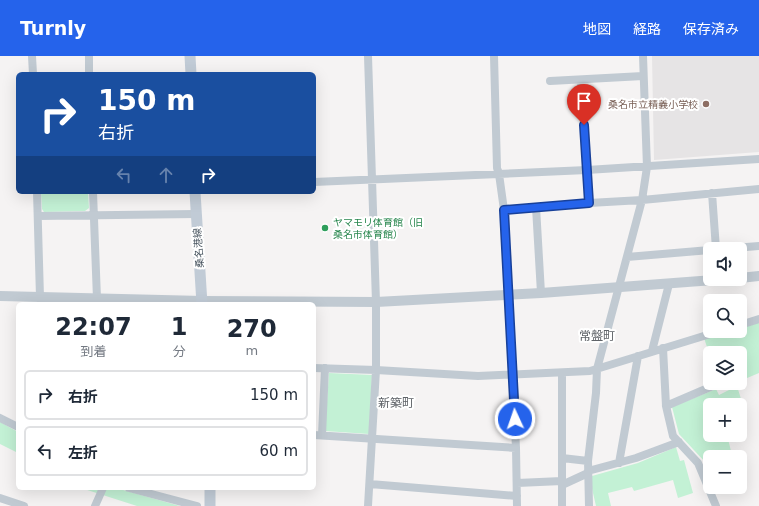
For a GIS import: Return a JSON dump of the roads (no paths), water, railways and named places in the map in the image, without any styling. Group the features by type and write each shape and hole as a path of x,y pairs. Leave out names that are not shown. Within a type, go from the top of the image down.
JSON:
{"main road":[{"path":"190,56 191,72"},
{"name":"桑名港線","path":"196,194 202,302"},
{"path":"210,490 210,506"}],"street":[{"path":"32,56 33,72"},
{"path":"89,56 89,72"},
{"path":"368,56 376,302 376,370 368,506"},
{"path":"494,56 497,168 504,210 516,448 517,506"},
{"path":"589,506 588,461 598,369 642,200 647,167 643,56"},
{"path":"550,81 643,76"},
{"path":"581,80 589,203"},
{"path":"316,182 647,167 759,159"},
{"path":"504,210 642,200 759,189"},
{"path":"712,193 716,242"},
{"path":"37,194 41,301"},
{"path":"93,194 97,299"},
{"path":"536,207 541,293"},
{"path":"38,216 196,214"},
{"path":"747,247 759,246"},
{"path":"627,257 703,251"},
{"path":"747,277 759,276"},
{"path":"316,302 376,302 508,295 703,281"},
{"path":"652,351 669,284"},
{"path":"0,296 41,301 97,299 176,302"},
{"path":"747,323 759,319"},
{"path":"316,368 478,376 562,373 598,369 703,336"},
{"path":"663,348 666,406 673,436 698,462 716,506"},
{"path":"619,462 638,356"},
{"path":"325,368 318,435 516,448"},
{"path":"562,373 562,506"},
{"path":"666,406 703,390"},
{"path":"0,418 16,426"},
{"path":"517,482 562,483 588,472 636,458 679,442"},
{"path":"562,458 588,461"},
{"path":"370,484 517,496"},
{"path":"95,506 102,490"},
{"path":"137,490 197,506"},
{"path":"0,498 24,506"}],"place":[{"name":"桑名市立精義小学校","path":"706,104"},
{"name":"ヤマモリ体育館（旧 桑名市体育館）","path":"325,228"}],"district":[{"name":"常盤町","path":"597,336"},
{"name":"新築町","path":"396,403"}]}
